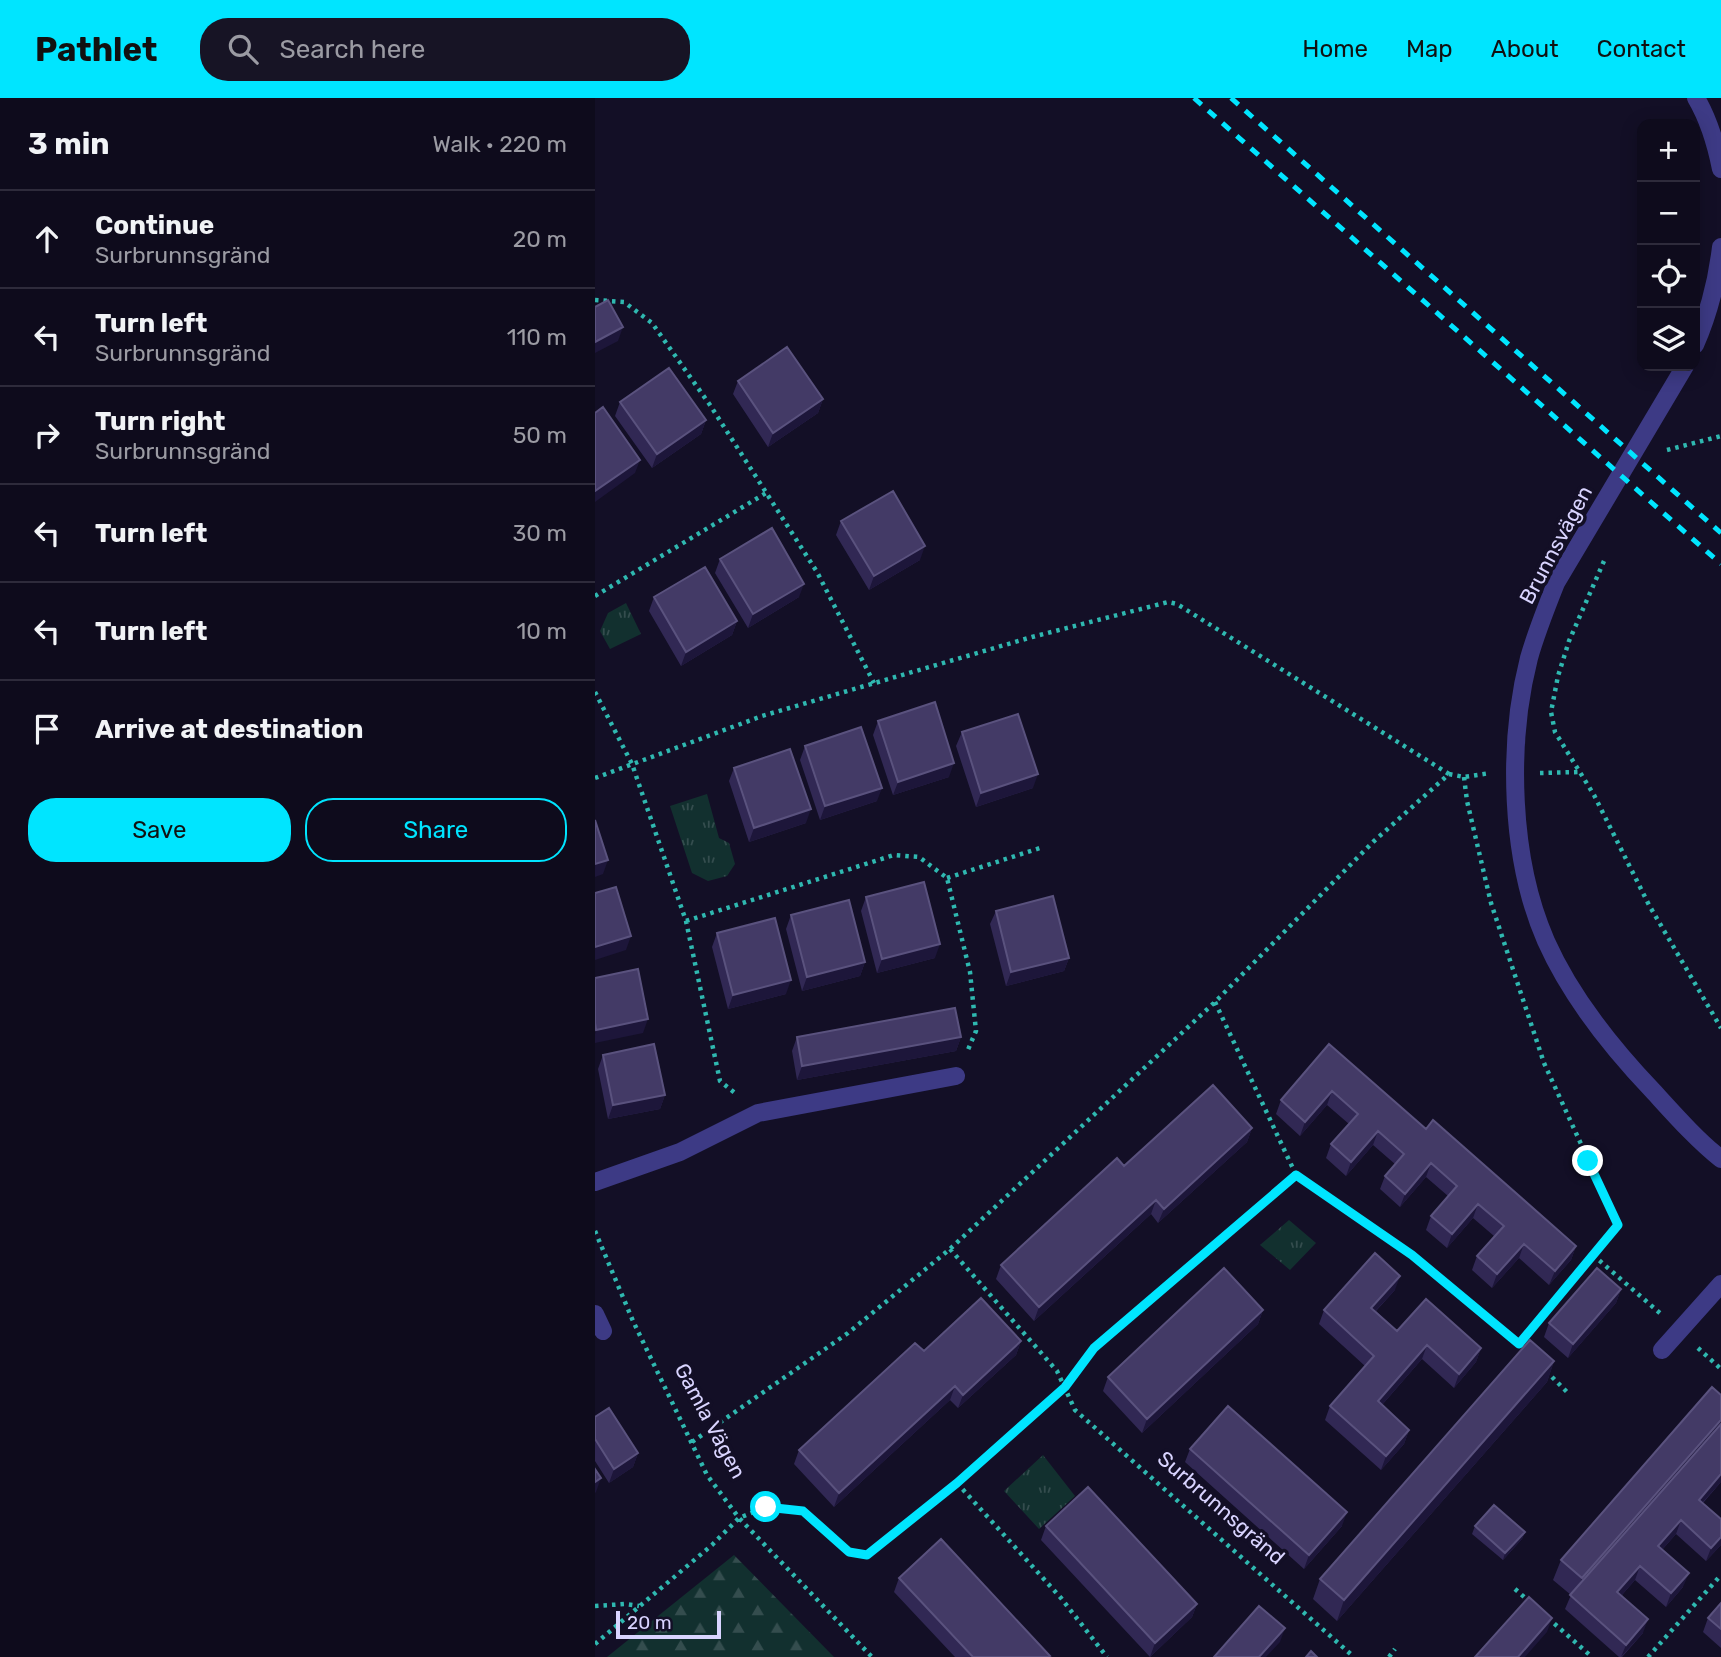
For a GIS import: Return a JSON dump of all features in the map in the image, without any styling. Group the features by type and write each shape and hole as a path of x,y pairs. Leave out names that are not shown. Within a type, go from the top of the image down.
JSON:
{"street":[{"path":"1696,98 1705,113 1717,146 1721,169"},
{"path":"1700,333 1718,271 1721,247"},
{"name":"Brunnsvägen","path":"1682,371 1556,583 1533,645 1524,682 1517,737 1516,773 1519,824 1533,904 1546,940 1564,975 1604,1036 1629,1066 1702,1143 1721,1159"},
{"path":"595,1182 680,1152 758,1113 956,1076"},
{"path":"1662,1350 1721,1284"},
{"path":"595,1314 603,1331"}],"path":[{"path":"595,299 624,303 652,323 711,405 817,572 874,683"},
{"path":"1669,440 1663,451 1721,436"},
{"path":"595,596 766,493"},
{"path":"1605,558 1593,580 1557,676 1551,712 1555,732 1594,795 1649,905 1721,1028"},
{"path":"595,778 762,716 1032,637 1168,603 1177,604 1449,775 1580,772"},
{"path":"595,692 632,764 686,921 720,1081 758,1113"},
{"path":"692,1442 848,1333 950,1249 1215,1002 1373,842 1449,775"},
{"path":"1464,776 1467,801 1491,903 1544,1063 1618,1225 1519,1344"},
{"path":"947,878 1039,848"},
{"path":"686,921 894,855 919,857 947,878 970,972 977,1031 956,1076"},
{"path":"1215,1002 1296,1175 1412,1255 1529,1354"},
{"path":"595,1644 712,1545 739,1518 766,1507 803,1511 849,1552 867,1555 957,1483 1065,1387 1094,1348 1296,1175"},
{"name":"Gamla Vägen","path":"595,1231 633,1321 707,1475 739,1518 872,1657"},
{"name":"Surbrunnsgränd","path":"950,1249 1057,1371 1075,1410 1354,1657"},
{"path":"1538,1364 1568,1393"},
{"path":"957,1483 1061,1598 1107,1657"},
{"path":"1648,1657 1721,1575"},
{"path":"1515,1589 1534,1606"},
{"path":"595,1606 640,1606"},
{"path":"1544,1614 1592,1657"},
{"path":"1389,1657 1395,1649"}],"green space":[{"path":"626,603 641,634 610,649 600,631 608,613"},
{"path":"707,794 719,838 729,843 735,864 727,876 708,881 692,873 670,806"},
{"path":"1289,1220 1316,1243 1290,1270 1260,1245"},
{"path":"1043,1455 1075,1496 1039,1529 1004,1491"},
{"path":"734,1555 834,1657 607,1657"}],"building":[{"path":"608,300 623,327 595,342 595,307"},
{"path":"787,347 823,399 773,433 738,381"},
{"path":"669,368 706,420 657,454 620,402"},
{"path":"603,407 640,460 595,491 595,413"},
{"path":"893,491 925,546 874,576 841,521"},
{"path":"772,528 804,584 753,614 720,559"},
{"path":"705,567 737,621 686,652 654,597"},
{"path":"935,702 954,763 898,782 878,721"},
{"path":"1018,714 1038,774 981,793 962,732"},
{"path":"861,727 882,788 825,806 805,746"},
{"path":"790,749 811,809 754,828 734,768"},
{"path":"595,820 608,860 595,864"},
{"path":"924,882 940,944 882,959 866,897"},
{"path":"616,887 631,936 595,947 595,893"},
{"path":"1053,896 1069,958 1011,972 996,911"},
{"path":"849,900 865,962 807,977 791,915"},
{"path":"775,918 791,980 733,995 717,933"},
{"path":"638,969 648,1019 596,1030 595,978"},
{"path":"955,1008 961,1037 802,1066 797,1037"},
{"path":"654,1044 665,1095 613,1105 603,1055"},
{"path":"1329,1044 1426,1129 1433,1120 1576,1246 1555,1271 1524,1244 1497,1274 1477,1256 1504,1226 1478,1204 1452,1234 1431,1216 1457,1186 1431,1163 1405,1194 1385,1176 1404,1154 1378,1131 1351,1162 1331,1144 1358,1114 1332,1091 1305,1122 1281,1100"},
{"path":"1213,1085 1252,1128 1164,1209 1156,1200 1039,1307 1001,1265 1117,1158 1124,1166"},
{"path":"1375,1253 1400,1276 1371,1308 1397,1331 1426,1299 1481,1348 1459,1374 1427,1345 1378,1401 1409,1430 1386,1456 1330,1406 1374,1356 1324,1310"},
{"path":"1224,1268 1263,1310 1147,1419 1108,1377"},
{"path":"1597,1268 1621,1289 1573,1344 1549,1323"},
{"path":"981,1298 1021,1341 963,1395 955,1386 839,1493 799,1450 915,1343 924,1351"},
{"path":"1530,1340 1554,1361 1344,1600 1320,1579"},
{"path":"1712,1387 1721,1395 1721,1420 1582,1578 1561,1560"},
{"path":"1228,1406 1347,1512 1309,1555 1190,1449"},
{"path":"609,1408 638,1453 614,1469 595,1439 595,1417"},
{"path":"1721,1424 1721,1474 1699,1500 1721,1519 1721,1537 1711,1548 1681,1520 1658,1546 1689,1573 1671,1593 1640,1566 1617,1592 1648,1619 1626,1645 1570,1595"},
{"path":"595,1469 601,1478 595,1482"},
{"path":"1088,1487 1197,1604 1155,1643 1046,1526"},
{"path":"1494,1505 1525,1532 1505,1553 1475,1526"},
{"path":"941,1539 1050,1656 973,1657 899,1578"},
{"path":"1529,1597 1552,1618 1518,1657 1475,1657"},
{"path":"1721,1603 1721,1629 1708,1618"},
{"path":"1259,1606 1285,1628 1259,1657 1214,1657"},
{"path":"1311,1651 1317,1657 1306,1657"}],"railway":[{"path":"1194,98 1721,564"},
{"path":"1231,98 1721,533"}],"route":[{"path":"766,1507 803,1511 849,1552 867,1555 957,1483 1065,1387 1094,1348 1296,1175 1412,1255 1519,1344 1618,1225 1588,1161"}]}
